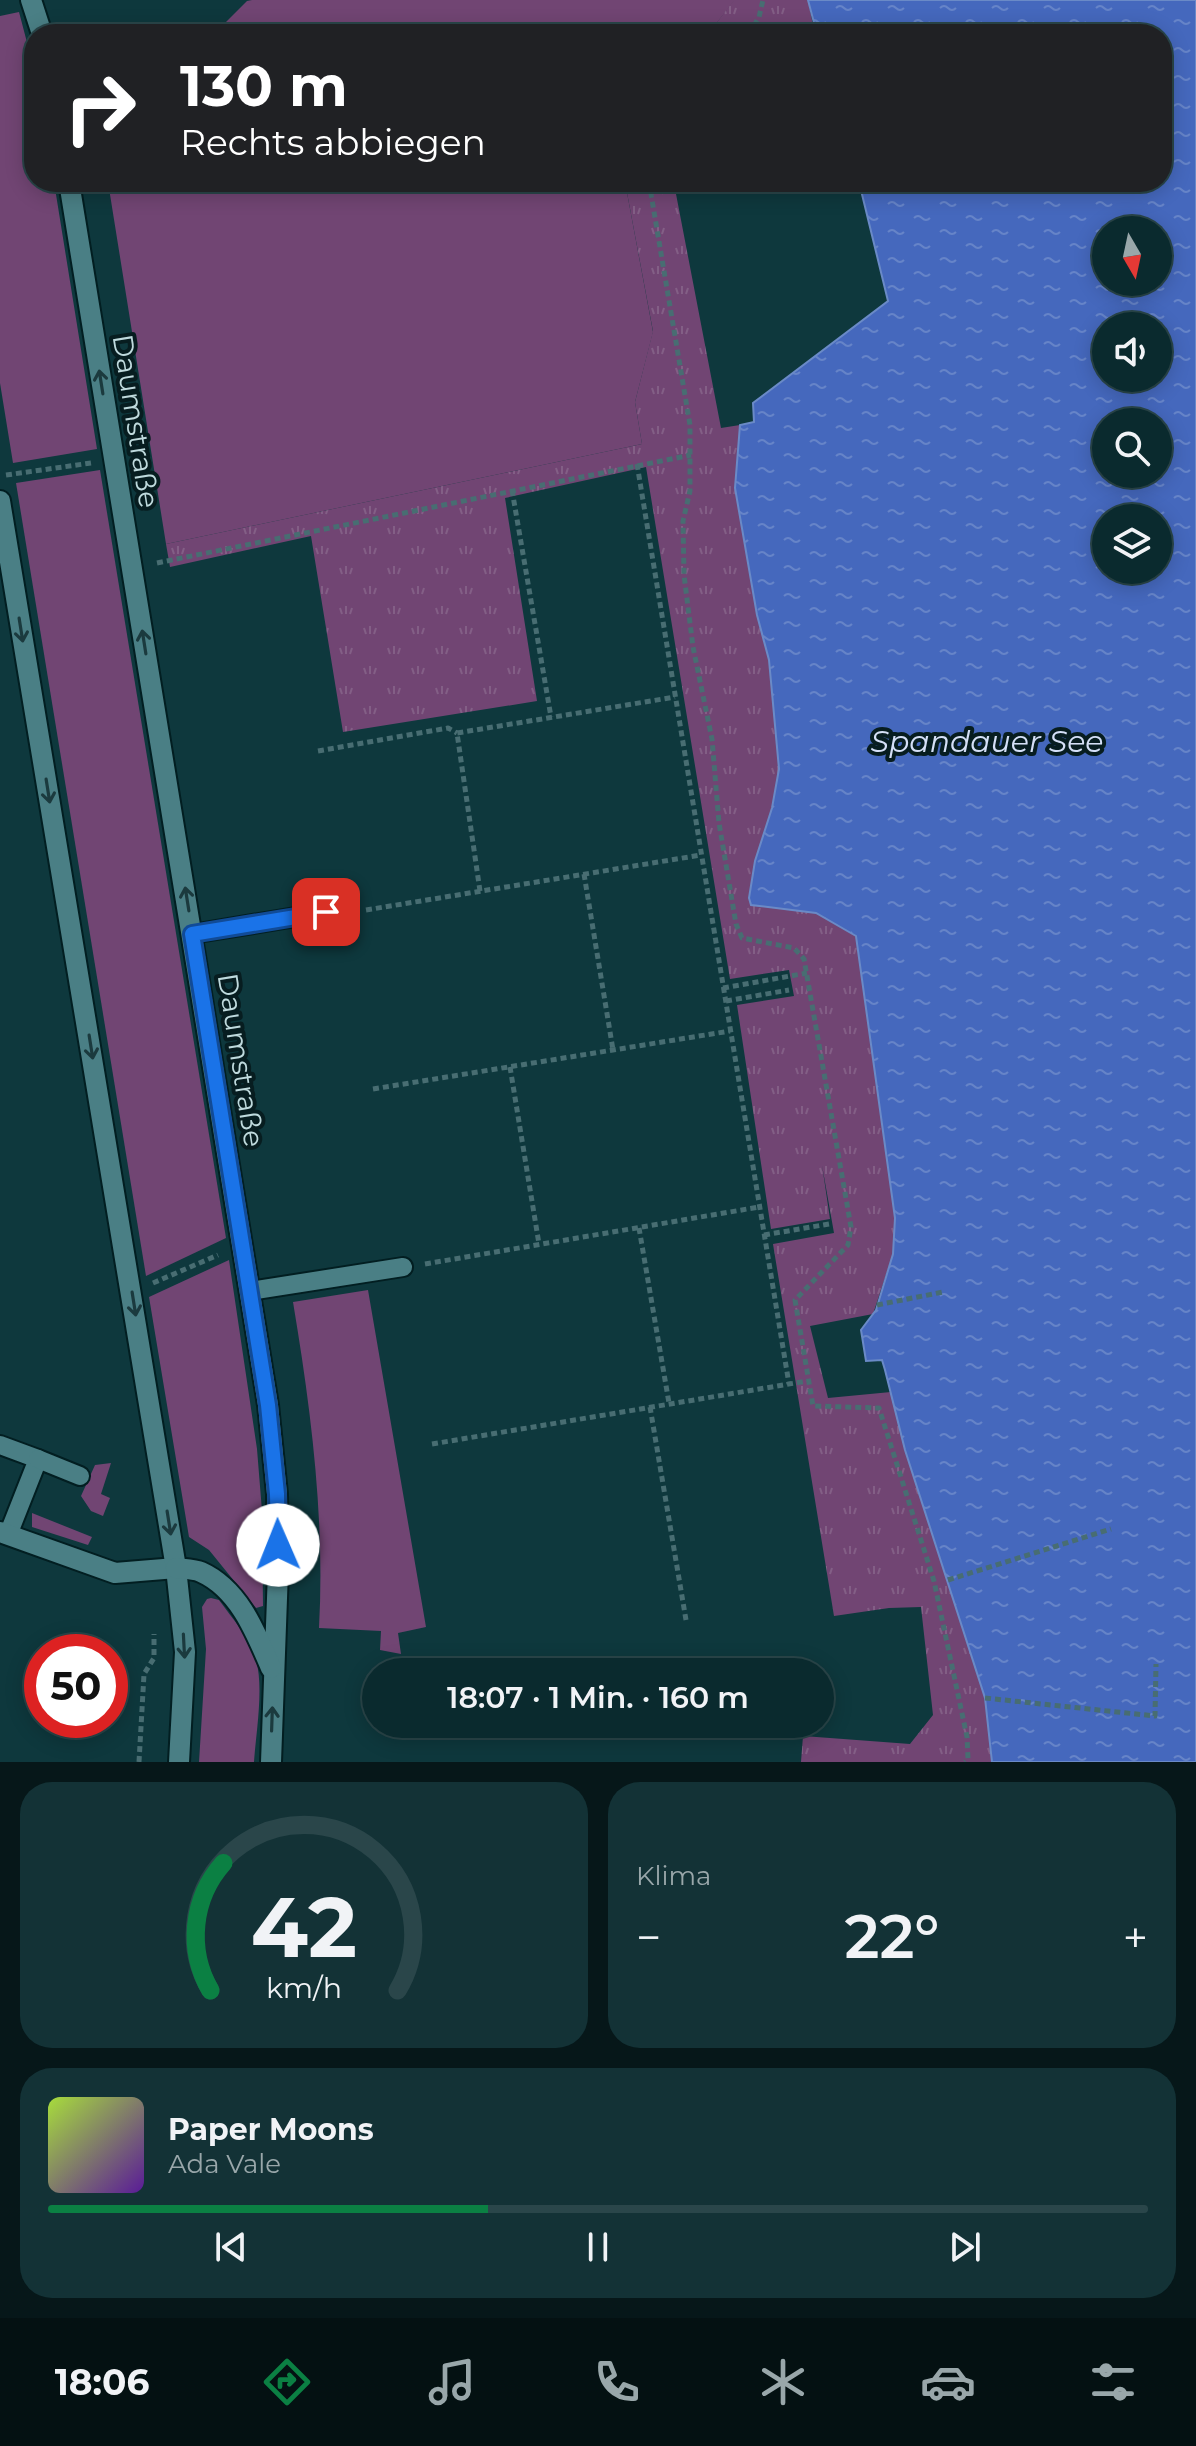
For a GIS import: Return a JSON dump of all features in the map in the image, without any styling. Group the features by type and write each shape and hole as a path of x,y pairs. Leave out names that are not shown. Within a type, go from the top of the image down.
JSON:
{"main road":[{"path":"31,0 39,24"},
{"name":"Daumstraße","path":"71,192 268,1405 277,1494 278,1571 271,1762"},
{"path":"0,501 176,1568 185,1652 179,1762"},
{"path":"4,1533 115,1573 176,1568 198,1570 215,1580 235,1600 255,1630 274,1675"}],"lane":[{"path":"192,934 326,912 345,914"},
{"path":"250,1291 403,1267"},
{"path":"0,1445 80,1476"},
{"path":"4,1533 38,1459"}],"path":[{"path":"755,24 763,0"},
{"path":"651,192 690,425 690,491 683,521 684,575 693,647 712,739 719,823 736,924 742,938 794,948 804,959 851,1227 848,1245 795,1300 807,1381 813,1406 879,1408 934,1581 967,1737 968,1759 965,1762"},
{"path":"157,563 691,455"},
{"path":"0,476 114,459"},
{"path":"637,464 789,1384"},
{"path":"512,490 551,717"},
{"path":"318,751 448,728 457,733 675,697"},
{"path":"457,733 480,891"},
{"path":"345,914 701,855"},
{"path":"584,874 613,1051"},
{"path":"723,988 807,973"},
{"path":"726,1001 789,990"},
{"path":"373,1089 730,1031"},
{"path":"510,1067 539,1244"},
{"path":"403,1267 759,1207"},
{"path":"764,1235 829,1224"},
{"path":"639,1228 669,1403"},
{"path":"132,1292 243,1245"},
{"path":"877,1305 943,1292"},
{"path":"432,1444 807,1381"},
{"path":"650,1407 686,1620"},
{"path":"948,1580 1111,1529"},
{"path":"139,1762 144,1674 154,1658 154,1640"},
{"path":"985,1698 1155,1716 1156,1664"}],"green space":[{"path":"734,0 716,24 224,24 247,1"},
{"path":"734,0 808,0 813,24 716,24"},
{"path":"19,12 24,31 24,192 56,192 97,449 13,463 0,383 0,16"},
{"path":"110,192 627,192 653,332 635,402 642,444 166,544"},
{"path":"627,192 678,192 721,428 740,425 736,488 757,615 769,660 779,769 772,808 755,861 749,898 751,905 816,913 856,936 895,1218 893,1254 873,1314 810,1326 828,1398 891,1392 905,1450 985,1698 992,1762 801,1762 803,1738 910,1744 933,1715 921,1607 834,1616 773,1244 834,1233 822,1165 830,1219 771,1229 737,1005 794,996 789,970 730,979 646,467 505,498 537,701 343,732 311,536 170,567 166,544 642,444 635,402 653,331"},
{"path":"100,470 226,1238 146,1276 16,483"},
{"path":"229,1260 257,1449 262,1511 263,1606 256,1608 209,1550 189,1537 149,1297"},
{"path":"368,1290 426,1627 398,1633 401,1654 380,1650 381,1631 319,1628 320,1546 315,1464 293,1302"},
{"path":"111,1463 101,1494 110,1498 103,1516 91,1511 81,1496 95,1465"},
{"path":"32,1513 92,1537 88,1545 32,1527"},
{"path":"211,1598 219,1600 235,1621 256,1660 259,1697 254,1762 199,1762 206,1649 202,1607"}],"water":[{"name":"Spandauer See","path":"808,0 1196,0 1196,1762 992,1762 985,1698 905,1450 882,1360 866,1361 861,1330 876,1310 893,1254 895,1218 856,936 816,913 751,905 749,898 755,861 772,808 779,769 769,660 757,615 735,488 740,425 754,422 753,403 888,301 861,192 1172,192 1172,24 814,24"}],"route":[{"path":"278,1545 277,1494 268,1405 192,934 326,912"}]}
